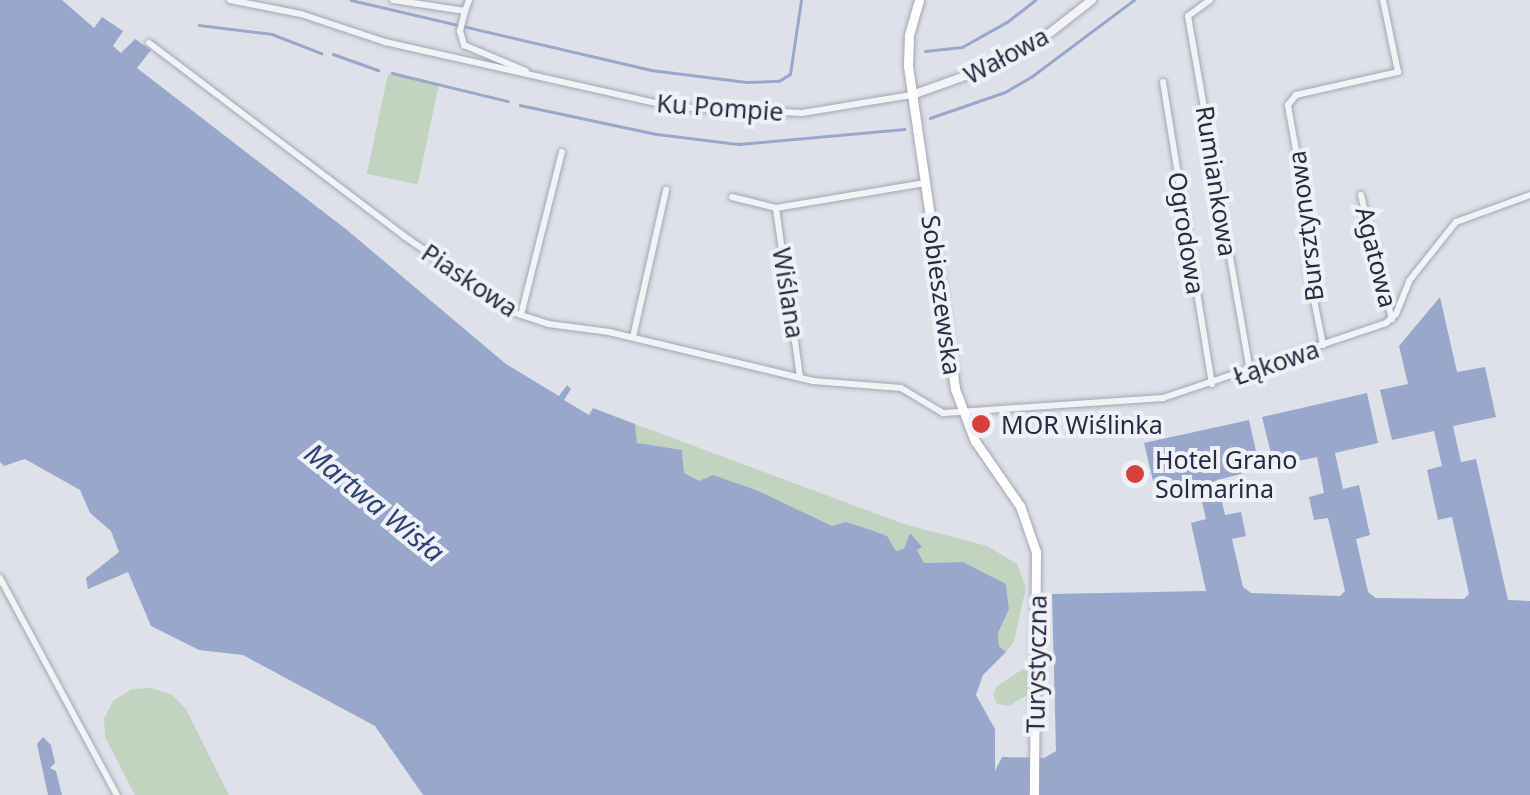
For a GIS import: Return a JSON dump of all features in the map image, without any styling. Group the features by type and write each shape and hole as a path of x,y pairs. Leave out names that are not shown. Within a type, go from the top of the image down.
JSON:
{"main road":[{"name":"Sobieszewska","path":"919,0 909,36 912,95 950,361 962,412 981,451 1024,513 1038,573"},
{"name":"Turystyczna","path":"1034,795 1038,573"}],"street":[{"name":"Ku Pompie","path":"230,0 276,7 385,42 673,107 733,113 802,113 912,95"},
{"path":"393,0 465,14"},
{"name":"Ku Pompie","path":"469,0 460,31 464,45 529,76"},
{"name":"Wałowa","path":"912,95 1002,62 1092,0"},
{"name":"Rumiankowa","path":"1210,0 1188,16 1250,372"},
{"name":"Bursztynowa","path":"1323,346 1308,270 1310,229 1288,106 1296,95 1398,72 1383,0"},
{"name":"Piaskowa","path":"149,44 418,246 521,316 633,337 800,378 902,388 935,410 962,412"},
{"name":"Ogrodowa","path":"1163,82 1212,384"},
{"path":"521,316 562,152"},
{"path":"732,198 776,208 925,184"},
{"path":"633,337 666,190"},
{"name":"Agatowa","path":"1361,195 1392,319"},
{"path":"1392,319 1408,282 1456,222 1530,195"},
{"name":"Wiślana","path":"776,208 800,378"},
{"name":"Łąkowa","path":"962,412 1122,404 1171,396 1250,372 1392,319"},
{"path":"0,578 116,795"}],"green space":[{"path":"388,74 439,85 418,185 367,174"},
{"path":"635,424 904,524 987,546 1017,564 1026,587 1014,642 1006,652 999,646 998,633 1009,609 1006,584 963,562 924,563 916,550 921,548 896,551 887,536 846,522 832,526 713,475 699,482 684,473 683,456 637,443"},
{"path":"1023,669 1031,673 1029,694 1009,706 997,704 993,694 997,686"},
{"path":"152,688 172,695 186,709 229,795 135,795 105,737 104,719 113,701 132,689"}],"water":[{"name":"Martwa Wisła","path":"0,0 62,0 94,28 102,17 123,31 113,46 121,53 135,39 151,50 137,68 347,230 506,364 559,396 567,385 571,389 564,400 589,415 593,408 635,424 637,443 682,450 684,473 699,481 713,475 756,490 832,526 846,522 871,530 887,536 896,551 904,549 910,533 922,547 917,550 924,563 963,562 1006,584 1009,609 998,633 999,646 1006,652 983,675 976,695 995,729 995,771 1002,757 1044,758 1056,751 1052,594 1206,591 1191,523 1206,519 1198,484 1156,493 1144,443 1249,420 1260,469 1217,480 1225,515 1241,512 1246,536 1232,539 1243,587 1251,593 1340,596 1345,591 1328,518 1314,520 1309,497 1324,493 1317,457 1274,466 1262,417 1367,393 1378,443 1335,453 1343,489 1359,485 1370,535 1356,539 1368,592 1376,598 1464,599 1469,594 1452,517 1438,520 1427,470 1442,466 1434,431 1392,440 1380,390 1408,384 1399,346 1440,297 1457,372 1485,367 1496,417 1453,426 1461,462 1476,459 1508,600 1530,601 1530,795 423,795 375,726 243,655 199,650 151,626 128,572 88,589 86,578 119,552 111,531 90,513 80,490 25,459 4,466 0,462"},
{"path":"43,737 51,745 55,763 50,768 56,771 62,795 48,795 37,744"}],"waterway":[{"path":"351,0 651,70 746,82 779,81 790,74 801,0"},
{"path":"925,51 962,47 1007,22 1035,0"},
{"path":"930,118 1005,92 1031,77 1134,0"},
{"path":"199,25 272,34 321,53"},
{"path":"333,54 378,70"},
{"path":"392,73 508,101"},
{"path":"520,105 657,134 739,144 904,129"}],"place":[{"name":"MOR Wiślinka","path":"981,424"},
{"name":"Hotel Grano Solmarina","path":"1135,474"}]}
